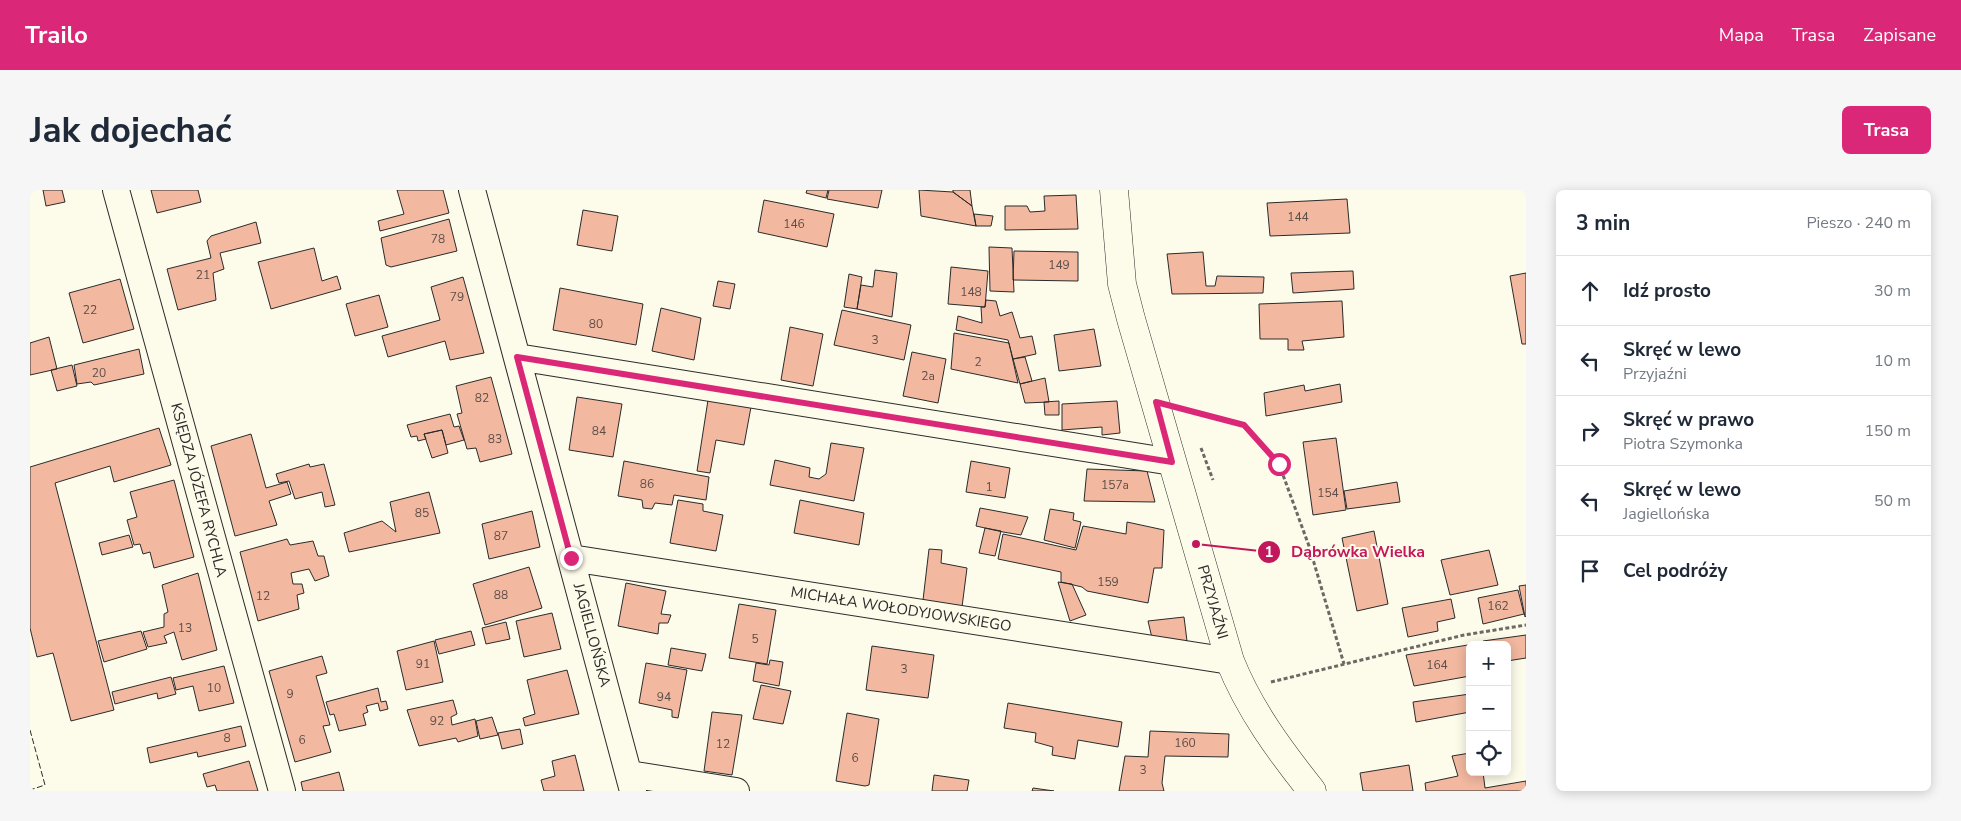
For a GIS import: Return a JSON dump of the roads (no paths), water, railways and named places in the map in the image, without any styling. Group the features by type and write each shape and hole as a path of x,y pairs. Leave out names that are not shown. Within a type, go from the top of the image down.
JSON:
{"street":[{"name":"KSIĘDZA JÓZEFA RYCHLA","path":"116,190 282,791"},
{"name":"JAGIELLOŃSKA","path":"472,190 631,783"},
{"name":"PRZYJAŹNI","path":"1114,190 1122,284 1230,661 1241,689 1287,760 1312,791"},
{"path":"517,357 1172,462"},
{"name":"MICHAŁA WOŁODYJOWSKIEGO","path":"571,558 1230,661"},
{"path":"631,783 736,791"}],"place":[{"name":"Dąbrówka Wielka","path":"1196,544"}]}
